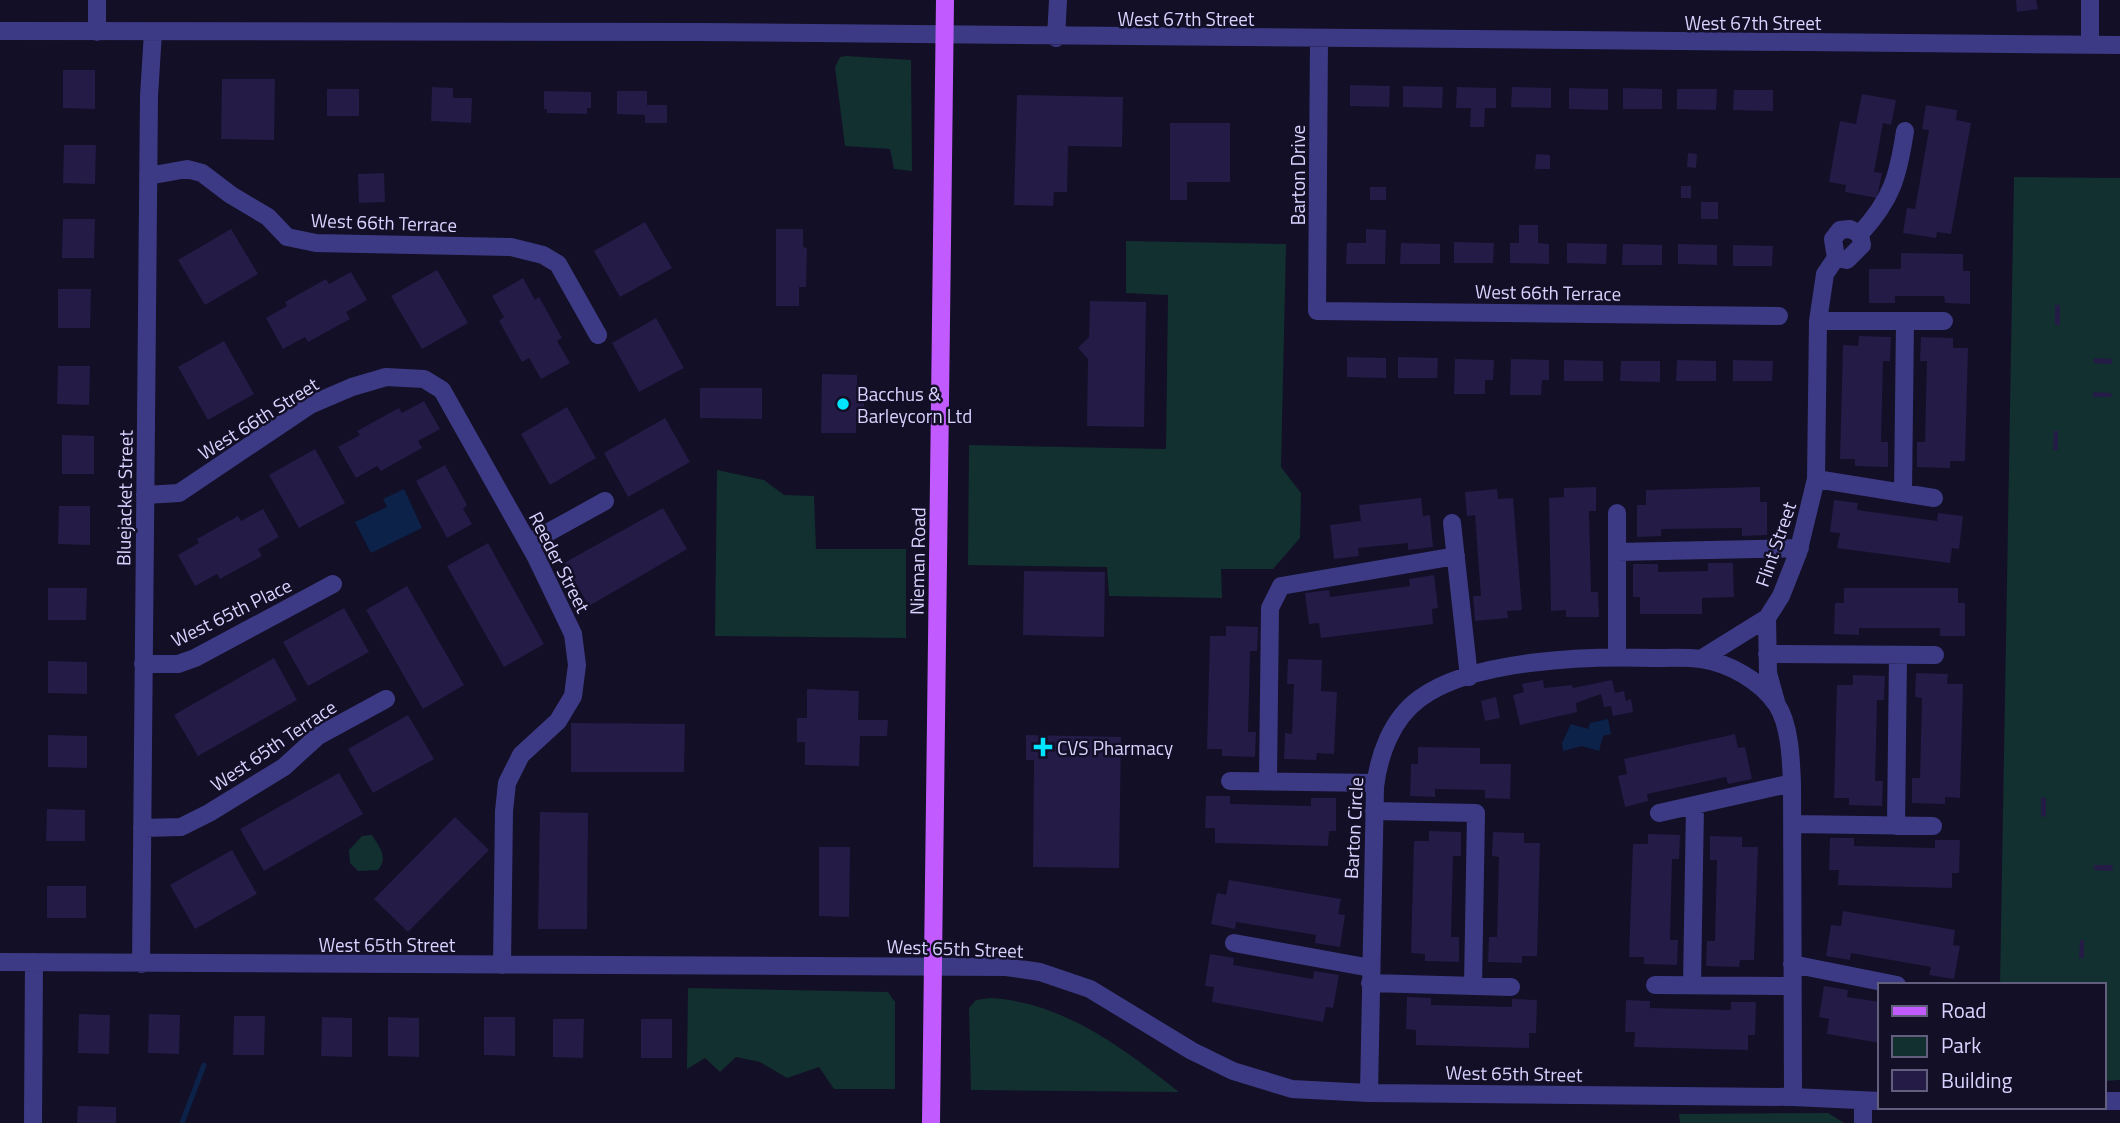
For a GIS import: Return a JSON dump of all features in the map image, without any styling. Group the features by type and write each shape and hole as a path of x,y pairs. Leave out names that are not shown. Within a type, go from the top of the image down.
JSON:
{"main road":[{"name":"Nieman Road","path":"931,1123 945,0"}],"street":[{"path":"97,0 97,32"},
{"path":"1056,38 1058,0"},
{"path":"2090,0 2090,45"},
{"name":"West 67th Street","path":"0,31 2120,45"},
{"name":"Bluejacket Street","path":"141,964 148,176 153,32"},
{"name":"Barton Drive","path":"1317,311 1319,40"},
{"name":"Flint Street","path":"1701,659 1767,618 1781,596 1800,548 1816,480 1818,321 1825,274 1836,258 1847,260 1856,255 1862,245 1860,234 1889,198 1899,171 1905,131"},
{"name":"West 66th Terrace","path":"148,176 187,169 202,173 231,195 268,217 287,237 296,239 321,243 511,247 543,255 558,264 598,335"},
{"name":"West 66th Terrace","path":"1317,311 1779,316"},
{"path":"1818,321 1944,321"},
{"path":"1903,493 1905,321"},
{"name":"West 66th Street","path":"145,495 180,493 310,405 352,387 386,377 424,379 436,384"},
{"name":"Reeder Street","path":"436,384 528,544 573,634 577,665 573,696 568,705 558,721 521,755 507,783 503,811 502,965"},
{"path":"1816,480 1934,498"},
{"path":"528,544 605,501"},
{"path":"1617,513 1617,657"},
{"path":"1452,523 1468,677"},
{"path":"1617,552 1800,548"},
{"path":"1268,781 1270,608 1281,586 1456,556"},
{"name":"West 65th Place","path":"144,664 178,664 195,658 333,584"},
{"path":"1767,618 1768,673 1790,758 1792,783 1793,1097"},
{"path":"1767,654 1935,655"},
{"path":"1896,826 1898,655"},
{"name":"Barton Circle","path":"1369,1093 1375,783 1382,750 1393,727 1410,708 1429,693 1468,677 1548,659 1701,659"},
{"path":"1701,659 1745,675 1777,705"},
{"name":"West 65th Terrace","path":"142,828 181,827 209,813 284,767 318,736 386,699"},
{"path":"1230,781 1375,783"},
{"path":"1659,813 1792,783"},
{"path":"1692,985 1695,805"},
{"path":"1374,811 1476,813 1473,986"},
{"path":"1792,824 1933,826"},
{"path":"1234,943 1370,975 1473,986 1511,987"},
{"name":"West 65th Street","path":"0,962 1006,967 1040,972 1090,989 1145,1024 1233,1071 1292,1089 1369,1093 1793,1097 1872,1101"},
{"path":"33,1123 34,962"},
{"path":"1792,964 1887,983"},
{"path":"1655,985 1793,986"},
{"path":"1863,1123 1872,1101"}],"green space":[{"path":"840,57 911,60 912,171 894,169 890,149 845,146 835,67"},
{"path":"2014,177 2120,178 2120,1080 2106,1081 2106,983 2000,983"},
{"path":"1126,241 1286,244 1281,467 1301,493 1300,538 1273,569 1221,569 1222,598 1109,596 1107,567 968,565 969,445 1166,449 1168,295 1126,293"},
{"path":"717,470 764,480 784,495 814,496 816,549 906,549 906,638 715,636"},
{"path":"372,835 382,852 383,861 378,870 358,871 350,863 349,850 362,836"},
{"path":"688,988 888,992 895,1002 895,1089 834,1089 819,1067 787,1078 760,1062 736,1057 720,1072 705,1058 687,1069"},
{"path":"990,998 1017,1001 1067,1018 1114,1044 1179,1092 971,1090 969,1008 976,1000"},
{"path":"1828,1113 1844,1123 1680,1123 1679,1114"}],"water":[{"path":"404,489 422,528 371,553 355,522 387,507 383,499"},
{"path":"1608,719 1611,734 1603,736 1599,751 1582,746 1563,751 1562,743 1571,724 1588,729 1590,723"}],"building":[{"path":"2016,0 2036,0 2038,9 2017,12"},
{"path":"63,70 95,70 95,109 63,108"},
{"path":"222,79 275,79 274,140 221,139"},
{"path":"1350,85 1390,86 1389,107 1350,106"},
{"path":"1403,86 1443,87 1442,108 1403,107"},
{"path":"432,87 453,88 453,98 472,98 471,123 431,121"},
{"path":"1457,87 1496,88 1496,108 1485,108 1484,127 1470,127 1471,108 1456,108"},
{"path":"1512,87 1551,88 1551,108 1511,107"},
{"path":"1569,88 1608,89 1608,110 1569,109"},
{"path":"1623,88 1662,89 1662,109 1623,109"},
{"path":"327,89 359,89 359,116 327,116"},
{"path":"1677,89 1717,89 1716,110 1677,109"},
{"path":"1734,90 1773,90 1773,111 1733,110"},
{"path":"544,91 591,92 591,108 587,108 587,114 547,113 547,109 544,109"},
{"path":"617,91 647,91 647,105 667,105 667,123 645,123 645,115 617,114"},
{"path":"1862,94 1896,100 1891,125 1883,123 1874,172 1882,173 1877,198 1845,192 1846,185 1829,182 1840,121 1856,124"},
{"path":"1017,95 1123,97 1122,147 1068,146 1067,192 1054,192 1053,206 1014,205"},
{"path":"1926,105 1957,110 1956,120 1971,123 1951,234 1937,232 1936,238 1903,233 1907,208 1915,209 1929,130 1922,129"},
{"path":"1170,123 1230,123 1230,182 1187,182 1187,200 1170,200"},
{"path":"64,145 96,145 95,184 63,183"},
{"path":"1688,153 1697,154 1696,168 1687,167"},
{"path":"1536,154 1550,155 1550,169 1535,169"},
{"path":"384,173 385,202 359,203 358,174"},
{"path":"1681,186 1691,186 1691,198 1681,198"},
{"path":"1370,187 1386,187 1386,200 1370,200"},
{"path":"1701,202 1718,202 1718,219 1701,219"},
{"path":"63,219 95,219 94,258 62,258"},
{"path":"645,222 672,268 620,297 594,251"},
{"path":"1519,225 1538,225 1538,243 1549,244 1549,264 1510,263 1510,243 1519,243"},
{"path":"231,229 258,274 205,305 178,260"},
{"path":"776,229 803,229 803,247 807,248 806,287 799,287 799,306 776,306"},
{"path":"1366,229 1386,230 1385,264 1346,264 1347,243 1366,243"},
{"path":"1454,242 1494,243 1493,263 1454,263"},
{"path":"1401,243 1440,244 1440,264 1400,264"},
{"path":"1567,243 1607,244 1606,264 1567,263"},
{"path":"1623,244 1662,245 1662,265 1622,265"},
{"path":"1678,244 1717,245 1717,265 1678,264"},
{"path":"1733,245 1773,246 1772,266 1733,266"},
{"path":"1901,253 1963,254 1963,271 1970,271 1970,304 1945,303 1944,296 1895,296 1895,303 1869,303 1869,269 1901,269"},
{"path":"437,270 468,323 422,349 391,296"},
{"path":"351,272 367,300 346,312 350,319 308,342 305,337 283,349 266,318 287,306 285,302 326,279 329,284"},
{"path":"523,278 535,300 539,297 562,338 557,341 570,363 541,379 529,358 522,362 499,321 504,317 492,296"},
{"path":"58,289 91,289 90,328 58,328"},
{"path":"1090,301 1146,302 1144,427 1087,426 1088,359 1078,348 1089,337"},
{"path":"2055,305 2060,305 2060,325 2055,325"},
{"path":"656,318 684,368 639,392 612,343"},
{"path":"1859,336 1891,337 1890,361 1883,361 1881,442 1888,442 1888,467 1855,466 1855,459 1840,459 1843,345 1858,346"},
{"path":"1921,337 1953,338 1953,348 1968,348 1965,461 1950,461 1950,468 1917,467 1917,442 1925,442 1927,361 1920,361"},
{"path":"224,341 254,394 208,420 178,367"},
{"path":"1347,357 1386,358 1386,378 1347,377"},
{"path":"1398,357 1438,358 1437,378 1398,378"},
{"path":"2094,358 2112,359 2112,364 2094,363"},
{"path":"1455,359 1494,360 1493,380 1485,380 1485,394 1454,394"},
{"path":"1511,359 1549,360 1549,380 1542,380 1541,395 1510,395"},
{"path":"1564,360 1603,361 1603,381 1564,381"},
{"path":"1677,360 1716,361 1716,381 1676,381"},
{"path":"1733,360 1773,361 1772,381 1733,381"},
{"path":"1621,361 1660,361 1660,382 1620,381"},
{"path":"58,366 90,366 89,405 57,404"},
{"name":"Bacchus & Barleycorn Ltd","path":"822,374 857,375 857,398 864,398 864,409 856,409 856,433 821,433"},
{"path":"700,388 762,388 762,419 700,418"},
{"path":"2093,392 2111,393 2112,397 2093,397"},
{"path":"424,401 440,429 418,441 422,448 381,471 377,466 356,478 338,447 360,435 357,431 399,408 402,413"},
{"path":"567,407 596,458 550,485 521,434"},
{"path":"665,418 690,462 628,497 604,453"},
{"path":"2054,431 2058,431 2058,450 2053,450"},
{"path":"62,435 94,436 94,474 62,474"},
{"path":"315,449 345,503 299,528 269,475"},
{"path":"445,465 467,505 463,509 472,524 447,538 416,481"},
{"path":"1596,487 1596,511 1589,511 1591,592 1598,592 1599,617 1566,617 1566,610 1551,611 1549,498 1564,497 1564,488"},
{"path":"1760,487 1760,502 1767,502 1767,535 1742,536 1742,528 1661,529 1661,536 1637,537 1637,505 1646,505 1646,490"},
{"path":"1497,489 1498,499 1513,498 1522,610 1507,611 1508,618 1475,621 1473,596 1481,596 1475,515 1467,516 1465,492"},
{"path":"1421,498 1423,516 1430,515 1433,547 1408,550 1408,543 1358,548 1359,556 1334,559 1330,525 1361,521 1359,505"},
{"path":"1834,500 1858,503 1857,510 1937,521 1938,513 1963,516 1959,549 1952,548 1950,563 1837,548 1840,533 1830,532"},
{"path":"59,506 90,506 90,545 58,544"},
{"path":"663,508 687,549 589,606 564,563"},
{"path":"263,509 279,537 258,549 262,556 220,579 217,574 195,586 178,555 199,543 197,539 238,516 241,521"},
{"path":"488,543 544,644 504,667 447,566"},
{"path":"1708,563 1733,563 1734,597 1702,598 1702,614 1640,614 1640,597 1633,597 1633,564 1658,564 1658,572 1708,571"},
{"path":"1024,571 1105,572 1104,637 1023,635"},
{"path":"1434,575 1438,608 1432,609 1433,624 1321,638 1319,623 1309,624 1305,593 1329,590 1330,597 1410,586 1409,579"},
{"path":"407,586 464,685 423,709 366,610"},
{"path":"48,588 87,588 86,620 48,620"},
{"path":"1844,588 1958,588 1958,603 1965,603 1965,636 1940,636 1940,628 1859,628 1859,635 1834,634 1835,603 1844,603"},
{"path":"344,608 369,652 308,686 283,642"},
{"path":"1226,626 1258,627 1257,651 1250,651 1248,732 1256,732 1255,757 1222,756 1222,749 1207,749 1210,636 1226,636"},
{"path":"274,658 297,700 198,756 174,715"},
{"path":"1288,659 1322,660 1321,691 1337,692 1334,754 1317,753 1316,760 1284,759 1285,733 1292,734 1294,684 1287,684"},
{"path":"48,661 87,662 87,694 48,693"},
{"path":"1916,673 1948,674 1947,684 1963,684 1960,798 1945,797 1945,804 1912,803 1912,778 1920,778 1922,698 1915,697"},
{"path":"1853,675 1885,676 1884,700 1877,700 1875,781 1883,781 1882,806 1849,805 1849,798 1834,798 1837,685 1853,685"},
{"path":"1543,680 1544,688 1572,685 1573,688 1612,680 1615,693 1624,691 1626,701 1631,699 1633,712 1613,716 1611,706 1604,707 1601,694 1576,703 1577,712 1520,725 1513,695 1524,692 1522,684"},
{"path":"807,689 859,691 858,720 888,720 887,736 860,736 859,766 805,765 805,742 797,742 797,718 807,718"},
{"path":"1496,697 1500,718 1485,721 1481,701"},
{"path":"408,715 434,759 373,793 348,749"},
{"path":"571,723 685,724 684,772 571,772"},
{"path":"1735,734 1738,748 1745,747 1752,779 1728,784 1726,777 1647,794 1648,801 1625,807 1618,776 1627,774 1624,759"},
{"path":"48,735 87,736 87,768 48,767"},
{"name":"CVS Pharmacy","path":"1026,735 1121,737 1119,868 1033,867 1034,760 1026,760"},
{"path":"1418,747 1480,748 1480,764 1511,764 1510,799 1485,798 1485,790 1435,789 1435,797 1410,796 1411,764 1418,764"},
{"path":"339,773 363,814 264,871 240,829"},
{"path":"1206,796 1230,796 1230,804 1311,806 1311,798 1336,798 1336,831 1329,831 1328,846 1215,843 1215,828 1205,828"},
{"path":"2041,797 2046,798 2046,816 2041,817"},
{"path":"47,809 85,810 85,841 46,841"},
{"path":"540,812 588,813 587,929 538,929"},
{"path":"455,817 489,850 408,932 374,899"},
{"path":"1429,831 1461,832 1461,856 1453,856 1451,937 1459,937 1459,962 1425,961 1425,954 1411,953 1414,841 1429,841"},
{"path":"1493,832 1524,833 1524,843 1540,843 1537,956 1522,956 1522,963 1488,962 1489,937 1497,937 1499,857 1492,856"},
{"path":"1648,834 1680,835 1679,859 1672,859 1670,940 1678,940 1677,965 1644,964 1644,957 1629,957 1633,844 1648,844"},
{"path":"1710,836 1742,837 1742,847 1758,847 1754,960 1740,960 1739,967 1706,966 1707,941 1715,941 1717,860 1710,860"},
{"path":"1830,838 1854,838 1854,846 1935,848 1935,840 1960,840 1959,873 1952,873 1952,888 1838,885 1839,870 1829,870"},
{"path":"819,847 850,847 849,917 819,916"},
{"path":"232,850 257,894 195,929 170,885"},
{"path":"2094,865 2112,865 2113,871 2094,870"},
{"path":"1229,880 1341,899 1338,914 1345,915 1340,947 1315,943 1316,935 1236,922 1235,929 1211,924 1217,893 1226,895"},
{"path":"47,886 86,886 86,918 47,918"},
{"path":"1843,911 1955,930 1953,945 1960,946 1954,979 1929,975 1931,967 1851,953 1850,960 1826,956 1831,925 1841,926"},
{"path":"2080,940 2084,940 2084,958 2079,958"},
{"path":"1210,954 1234,958 1233,965 1313,979 1314,971 1339,975 1333,1008 1326,1007 1323,1022 1212,1002 1214,987 1205,986"},
{"path":"1824,986 1848,990 1847,997 1878,1002 1878,1043 1827,1034 1829,1019 1819,1017"},
{"path":"1407,997 1431,998 1431,1005 1512,1007 1512,999 1537,1000 1536,1033 1529,1033 1529,1048 1416,1045 1416,1030 1406,1029"},
{"path":"1626,1000 1650,1001 1650,1008 1731,1010 1731,1002 1756,1002 1755,1035 1748,1035 1748,1050 1634,1047 1635,1032 1625,1032"},
{"path":"79,1014 110,1015 109,1054 78,1053"},
{"path":"149,1014 180,1015 179,1054 148,1053"},
{"path":"234,1016 265,1016 264,1055 233,1055"},
{"path":"322,1017 352,1018 352,1057 321,1056"},
{"path":"388,1017 419,1018 419,1057 388,1056"},
{"path":"484,1017 515,1017 515,1056 484,1055"},
{"path":"553,1019 584,1019 583,1058 553,1057"},
{"path":"641,1019 672,1019 672,1058 641,1058"},
{"path":"78,1106 116,1107 116,1123 77,1123"}],"waterway":[{"path":"182,1123 204,1065"}],"place":[{"name":"Bacchus & Barleycorn Ltd","path":"843,404"},
{"name":"CVS Pharmacy","path":"1043,747"}]}
